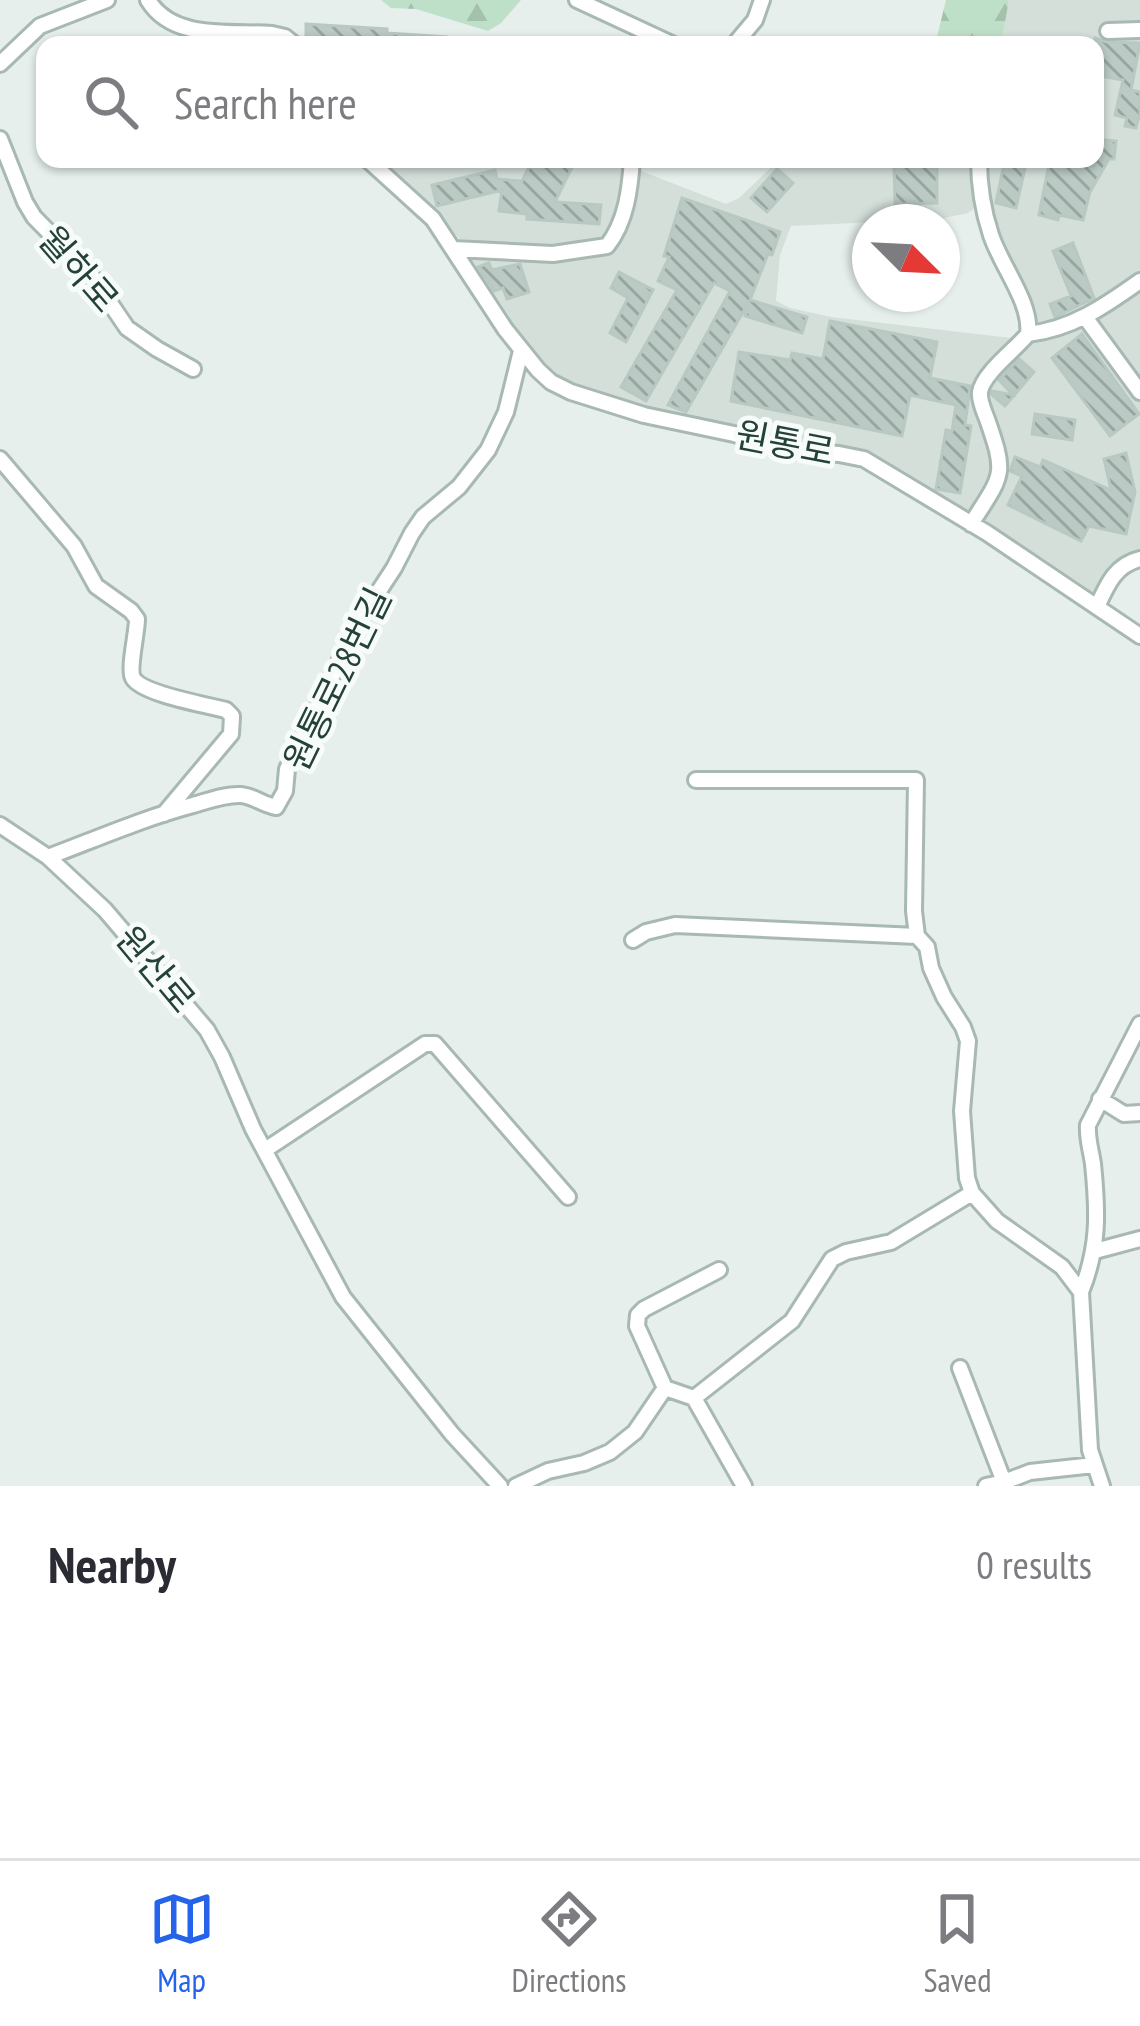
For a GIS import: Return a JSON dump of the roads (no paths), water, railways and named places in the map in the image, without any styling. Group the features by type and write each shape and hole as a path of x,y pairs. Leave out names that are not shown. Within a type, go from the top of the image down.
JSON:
{"street":[{"path":"0,64 40,26 107,0"},
{"path":"148,0 158,14 186,28 281,36"},
{"path":"577,0 655,36"},
{"path":"742,36 755,20 761,0"},
{"path":"1108,31 1140,30"},
{"name":"월하로","path":"0,140 34,217 91,275 128,328 194,369"},
{"name":"원통로","path":"377,168 433,219 484,300 521,351 551,382 609,405 793,451 864,459 1140,636"},
{"path":"454,249 553,254 607,246 628,197 631,168"},
{"path":"980,168 991,236 1027,311 1028,334"},
{"path":"971,524 1000,468 1000,454 981,400 980,391 989,374 1028,334 1085,317 1140,281"},
{"path":"1085,317 1140,392"},
{"name":"원통로28번길","path":"48,857 220,798 240,795 277,807 287,769 358,622 423,517 459,487 488,450 506,412 521,351"},
{"path":"0,459 74,546 96,586 137,619 132,667 136,683 226,710 232,716 231,734 164,814"},
{"path":"1097,607 1118,569 1140,559"},
{"path":"696,780 916,779 917,936 927,947 944,998 968,1040 962,1111 967,1178 972,1193 997,1220 1062,1267 1081,1292"},
{"name":"원산로","path":"0,825 48,857 131,938 207,1030 343,1297 452,1434 500,1486"},
{"path":"633,940 675,925 917,936"},
{"path":"1102,1486 1090,1450 1081,1292 1095,1251 1088,1125 1140,1024"},
{"path":"265,1150 424,1044 435,1044 568,1197"},
{"path":"1100,1099 1124,1114 1140,1113"},
{"path":"694,1398 792,1321 832,1259 891,1242 972,1193"},
{"path":"1095,1251 1140,1239"},
{"path":"719,1270 644,1309 637,1326 665,1388 694,1398 744,1486"},
{"path":"960,1368 1004,1482"},
{"path":"516,1486 610,1452 635,1432 665,1388"},
{"path":"986,1486 1030,1472 1094,1465"}]}
